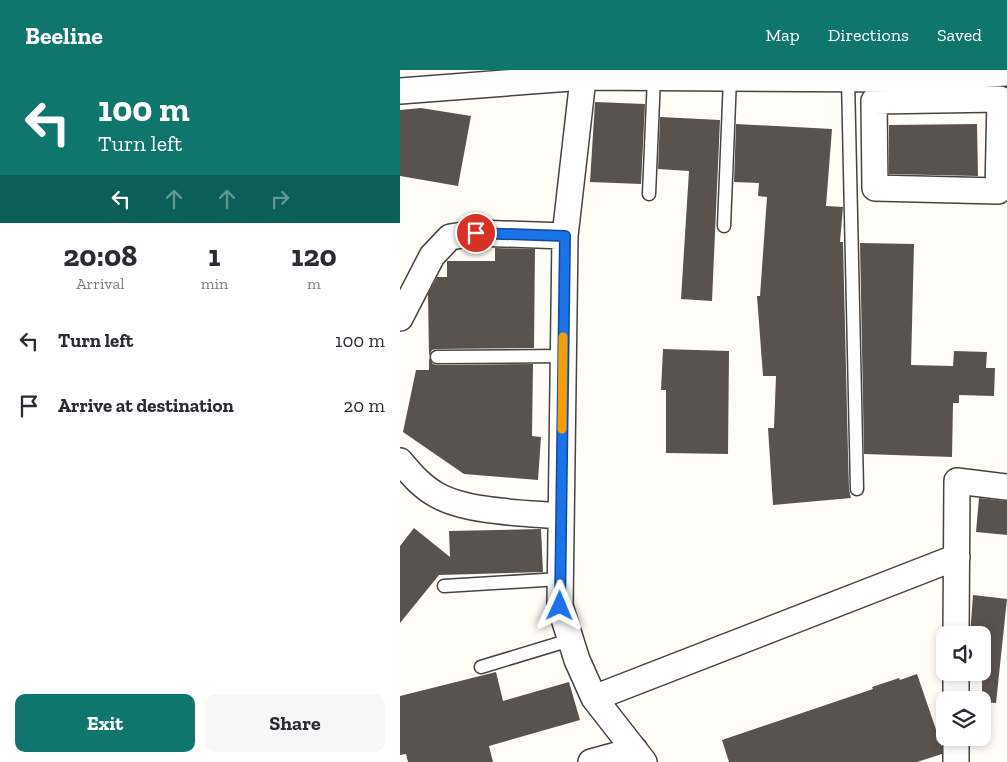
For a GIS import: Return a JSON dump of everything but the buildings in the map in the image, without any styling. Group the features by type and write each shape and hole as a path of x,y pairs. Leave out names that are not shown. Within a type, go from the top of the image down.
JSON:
{"street":[{"path":"400,91 584,73 654,77 848,79 923,89 1000,99 998,191 875,188 874,101 923,89 1007,72"},
{"path":"584,73 565,236 560,606 577,660 594,698 639,756"},
{"path":"400,318 432,256 450,238 476,233 565,236"},
{"path":"400,461 417,480 436,495 462,506 560,516"},
{"path":"956,626 957,481 1007,487"},
{"path":"594,698 957,557"},
{"path":"956,746 956,762"},
{"path":"591,762 639,756"}],"lane":[{"path":"649,194 654,77"},
{"path":"724,226 730,78"},
{"path":"848,79 857,489"},
{"path":"436,357 563,356"},
{"path":"444,586 560,579"},
{"path":"481,667 570,640"}],"slow traffic":[{"path":"562,429 563,337"}],"route":[{"path":"476,233 565,236 560,606"}]}
